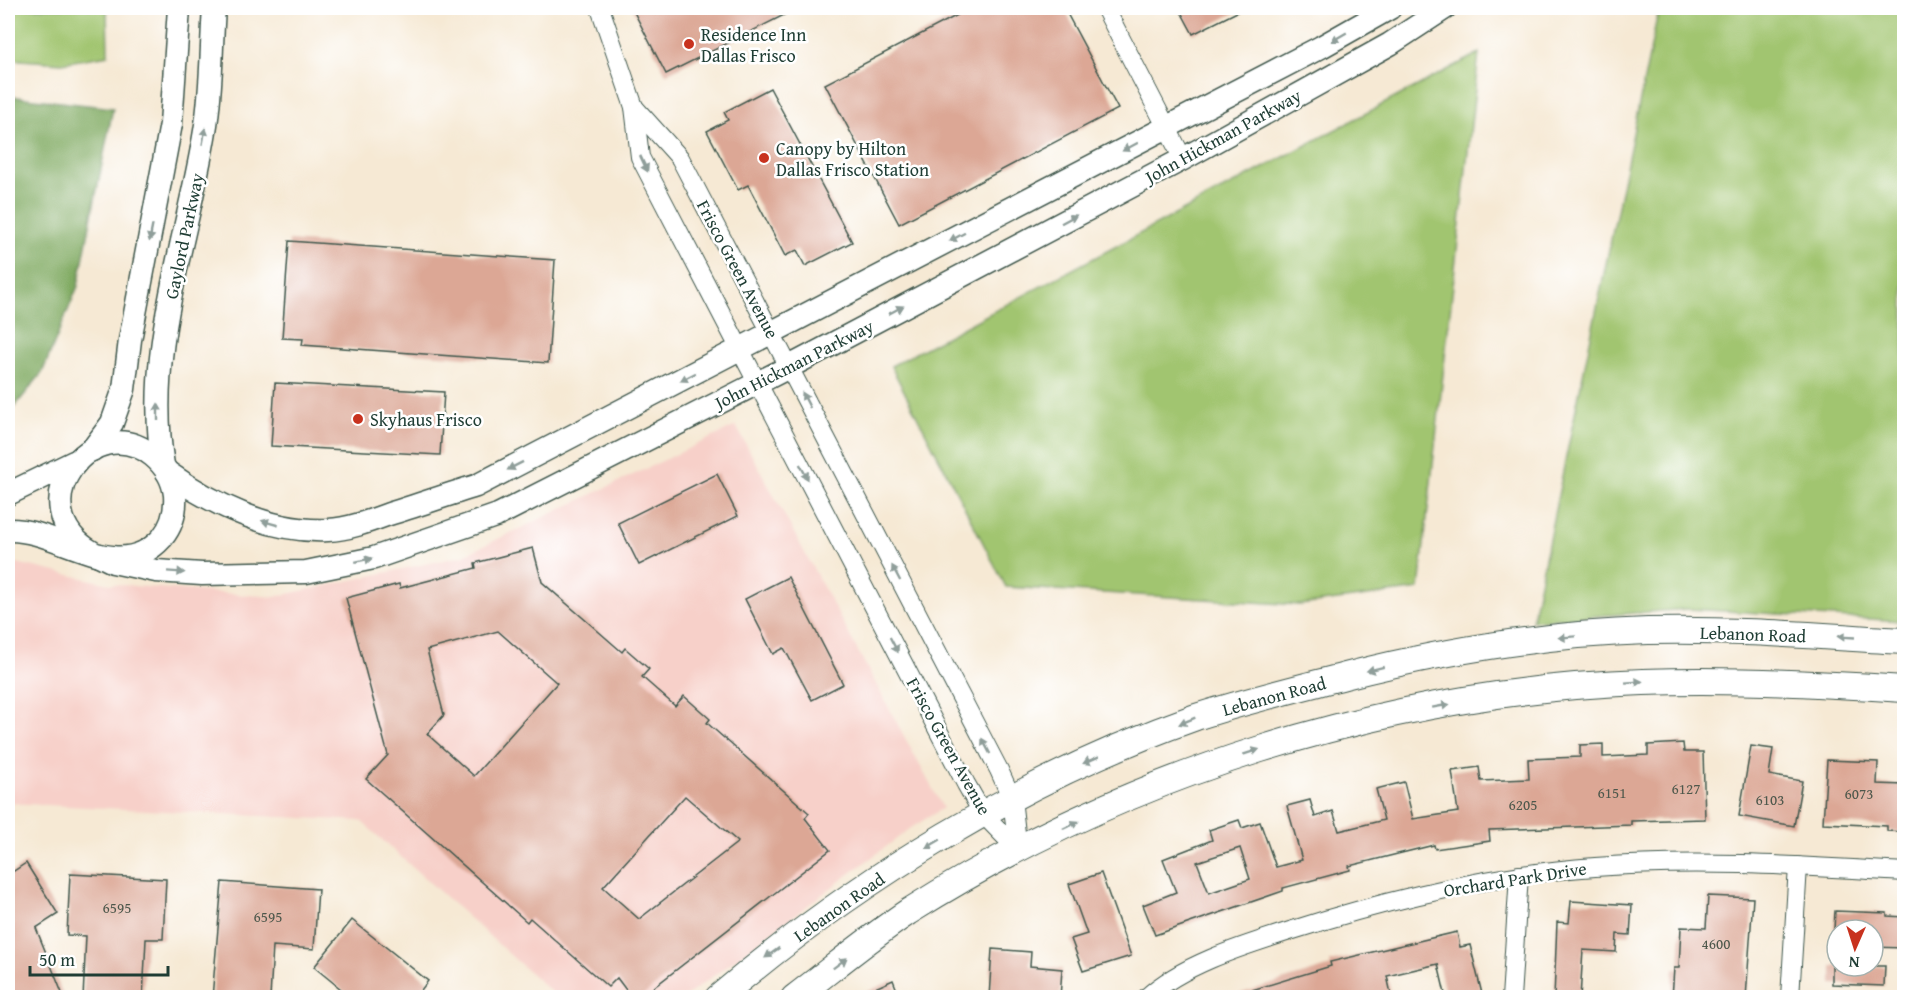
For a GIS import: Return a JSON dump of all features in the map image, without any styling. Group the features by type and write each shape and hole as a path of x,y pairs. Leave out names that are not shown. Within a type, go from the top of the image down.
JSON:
{"main road":[{"name":"Lebanon Road","path":"718,998 762,960 836,908 983,814 1090,759 1197,717 1411,660 1541,639 1648,631 1762,633 1905,640"},
{"path":"794,998 907,913 1018,850 1126,799 1197,770 1340,726 1495,696 1640,682 1714,680 1905,689"}],"street":[{"name":"Gaylord Parkway","path":"85,455 112,423 124,389 130,340 171,124 179,8"},
{"name":"Gaylord Parkway","path":"165,468 158,435 158,389 162,343 206,129 214,8"},
{"name":"Frisco Green Avenue","path":"600,8 634,107 640,157 983,814 1018,850"},
{"path":"1105,8 1184,159"},
{"name":"John Hickman Parkway","path":"165,468 207,497 255,519 279,525 327,530 353,526 476,486 1321,47 1390,8"},
{"name":"John Hickman Parkway","path":"8,530 32,533 96,554 113,562 156,571 202,574 306,572 374,558 498,515 789,367 1184,159 1390,44 1445,8"},
{"name":"Frisco Green Avenue","path":"634,107 680,158 789,367 1012,799 1018,850"},
{"path":"162,175 195,180"},
{"path":"8,494 60,471 85,455 108,444 125,444 150,453 165,468 173,487 175,503 172,519 165,534 154,546 132,557 116,558 96,554 74,538 61,510 62,486 85,455"},
{"name":"Orchard Park Drive","path":"1146,998 1163,981 1272,937 1385,903 1518,875 1658,863 1798,866 1905,872"},
{"path":"1790,998 1798,866"},
{"path":"1511,998 1518,875"}],"shaded area":[{"path":"736,426 943,808 911,828 685,997 557,997 361,821 8,803 8,561 109,584 274,597 462,556"}],"green space":[{"path":"8,8 107,8 108,55 62,63 8,59"},
{"path":"1659,8 1904,8 1904,621 1688,609 1532,621"},
{"path":"1479,53 1419,589 1300,605 1006,587 891,366"},
{"path":"8,96 113,108 78,286 42,373 8,415"}],"building":[{"name":"Residence Inn Dallas Frisco","path":"632,8 798,8 666,74"},
{"path":"971,8 1064,8 1118,109 899,224 825,84"},
{"path":"1179,8 1245,8 1193,34"},
{"name":"Canopy by Hilton Dallas Frisco Station","path":"770,88 852,242 805,266 797,250 785,256 748,185 738,190 707,131 728,120 724,112"},
{"path":"289,241 555,260 548,363 302,345 303,339 282,338"},
{"name":"Skyhaus Frisco","path":"275,383 444,392 440,455 271,446"},
{"path":"717,474 738,516 639,565 618,523"},
{"path":"533,548 542,582 622,652 625,648 649,669 642,677 675,706 684,696 710,719 707,723 809,813 805,818 830,850 640,998 632,998 617,978 608,987 530,918 527,922 366,779 388,755 346,598 399,584 400,588 476,568 475,563","holes":["498,631 557,683 474,776 427,734 444,715 427,650","685,796 738,842 639,919 603,887"]},
{"path":"788,577 843,684 812,700 784,648 773,654 745,599"},
{"path":"1683,743 1684,752 1703,752 1705,819 1631,821 1631,825 1489,830 1490,841 1435,849 1434,845 1349,866 1350,870 1283,888 1283,891 1155,935 1143,905 1176,892 1163,859 1212,840 1209,830 1239,820 1242,828 1260,822 1276,867 1302,860 1287,806 1310,800 1315,817 1333,811 1339,831 1384,820 1376,789 1404,782 1413,819 1458,812 1452,771 1479,767 1481,781 1529,779 1528,759 1580,757 1580,745 1603,744 1603,757 1648,755 1648,745","holes":["1240,848 1250,879 1209,893 1197,862"]},
{"path":"1751,746 1773,749 1769,775 1802,781 1794,826 1739,816"},
{"path":"1827,760 1878,762 1877,784 1905,785 1905,832 1887,831 1887,826 1823,823"},
{"path":"26,863 58,914 36,928 64,998 8,998 8,875"},
{"path":"1101,873 1131,956 1083,971 1071,939 1087,934 1069,884"},
{"path":"70,874 166,879 163,939 146,939 143,998 83,998 86,936 67,935"},
{"path":"222,882 318,889 314,949 273,946 270,998 212,998"},
{"path":"1708,896 1753,898 1746,998 1672,998 1674,968 1679,968 1681,927 1706,928"},
{"path":"1571,901 1632,905 1630,935 1617,934 1616,952 1583,950 1580,998 1554,998 1557,922 1569,923"},
{"path":"1835,911 1887,913 1887,916 1905,917 1905,948 1885,947 1885,918 1835,918"},
{"path":"352,920 428,981 415,998 352,998 314,967"},
{"path":"1457,932 1460,947 1470,945 1483,998 1446,998 1438,964 1387,976 1392,998 1240,998 1239,994 1331,966 1330,962"},
{"path":"992,949 1031,952 1030,966 1062,969 1060,998 989,998"},
{"path":"1832,978 1884,978 1884,986 1832,984"},
{"path":"893,980 900,998 853,998"}],"place":[{"name":"Residence Inn Dallas Frisco","path":"689,44"},
{"name":"Canopy by Hilton Dallas Frisco Station","path":"764,158"},
{"name":"Skyhaus Frisco","path":"358,419"}]}
